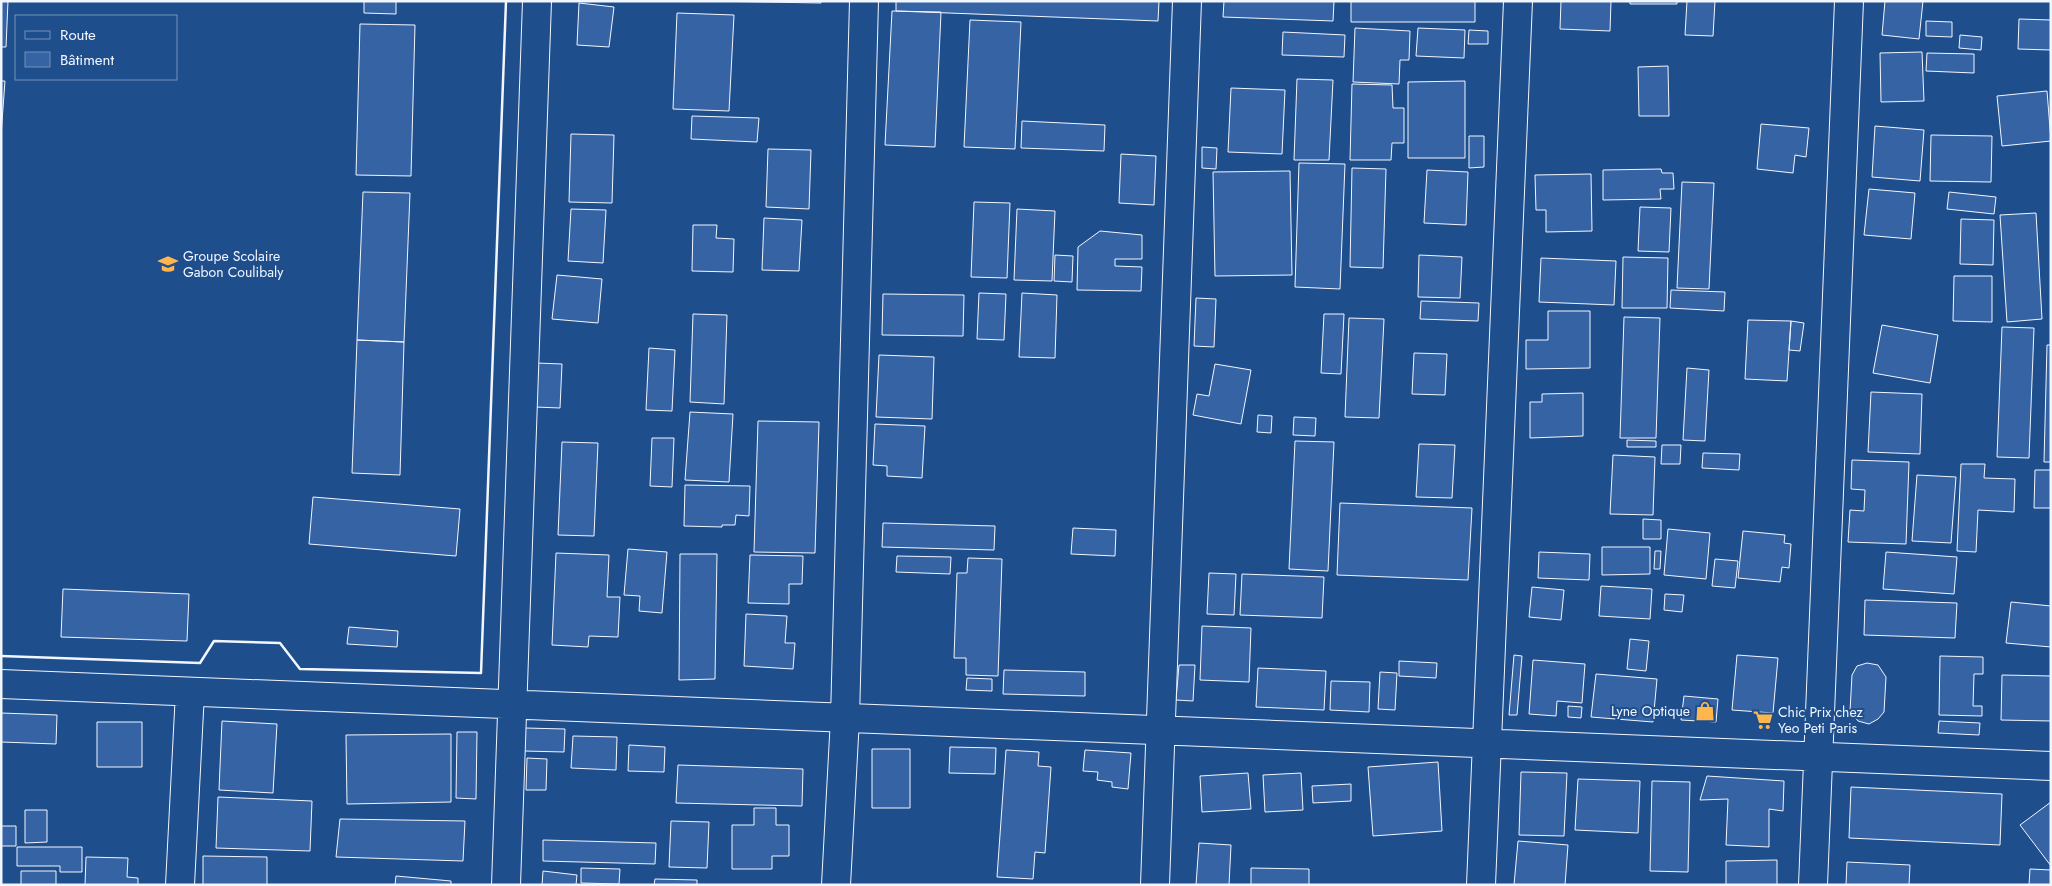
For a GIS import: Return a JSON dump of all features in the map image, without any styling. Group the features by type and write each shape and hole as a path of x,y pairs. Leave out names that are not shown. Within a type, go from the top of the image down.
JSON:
{"street":[{"path":"506,885 538,1"},
{"path":"836,885 845,718 864,1"},
{"path":"1155,885 1187,1"},
{"path":"1481,885 1518,1"},
{"path":"1813,885 1849,1"},
{"path":"1,684 2051,766"},
{"path":"180,885 190,692"}],"building":[{"path":"1,1 8,1 6,47 1,47"},
{"path":"364,1 396,1 396,14 364,13"},
{"path":"709,1 821,1 821,3"},
{"path":"896,1 1159,1 1158,21 896,11"},
{"path":"1224,1 1334,1 1333,21 1223,17"},
{"path":"1351,1 1475,1 1475,22 1351,22"},
{"path":"1561,1 1611,1 1610,31 1560,29"},
{"path":"1630,1 1677,1 1677,4 1630,4"},
{"path":"1687,1 1715,1 1713,36 1685,35"},
{"path":"1885,1 1923,1 1919,39 1882,35"},
{"path":"579,3 614,7 609,47 577,45"},
{"path":"892,11 941,12 935,147 885,145"},
{"path":"677,13 734,15 729,111 673,109"},
{"path":"2019,19 2051,20 2051,50 2018,49"},
{"path":"970,20 1021,22 1015,149 964,147"},
{"path":"1926,21 1952,22 1952,37 1926,36"},
{"path":"360,24 415,25 411,176 356,175"},
{"path":"1355,28 1410,31 1409,60 1400,60 1399,84 1353,82"},
{"path":"1418,28 1465,30 1464,58 1416,56"},
{"path":"1469,30 1488,31 1488,44 1468,44"},
{"path":"1283,32 1345,35 1344,57 1282,55"},
{"path":"1960,35 1982,37 1981,50 1959,48"},
{"path":"1922,52 1924,101 1881,102 1880,53"},
{"path":"1927,53 1974,54 1974,73 1926,71"},
{"path":"1668,66 1669,116 1639,116 1638,67"},
{"path":"1297,79 1333,80 1329,160 1294,160"},
{"path":"1,81 5,81 1,135"},
{"path":"1465,81 1465,158 1408,158 1408,82"},
{"path":"1352,84 1392,85 1393,108 1404,108 1404,143 1392,143 1391,160 1350,160"},
{"path":"1231,88 1285,90 1282,154 1228,152"},
{"path":"2047,91 2051,141 2002,146 1997,96"},
{"path":"692,116 759,118 757,142 691,139"},
{"path":"1022,121 1105,125 1104,151 1021,148"},
{"path":"1761,124 1809,128 1806,157 1795,155 1793,173 1757,169"},
{"path":"1875,126 1924,130 1920,181 1872,177"},
{"path":"571,134 614,135 612,203 569,202"},
{"path":"1931,135 1992,136 1991,182 1930,181"},
{"path":"1469,136 1484,136 1484,167 1469,168"},
{"path":"1202,147 1217,148 1216,169 1202,168"},
{"path":"768,149 811,150 809,209 766,207"},
{"path":"1121,154 1156,156 1154,205 1119,203"},
{"path":"1299,163 1345,164 1340,289 1295,287"},
{"path":"1352,168 1386,169 1383,268 1350,267"},
{"path":"1661,169 1662,173 1673,173 1674,189 1660,189 1661,199 1603,200 1603,170"},
{"path":"1427,170 1468,172 1466,225 1424,223"},
{"path":"1290,171 1292,275 1215,276 1213,172"},
{"path":"1591,174 1592,231 1546,232 1546,210 1536,210 1535,175"},
{"path":"1682,182 1714,183 1709,289 1677,288"},
{"path":"1869,189 1915,193 1911,239 1864,235"},
{"path":"363,192 410,193 404,342 357,340"},
{"path":"1949,192 1996,197 1994,214 1947,209"},
{"path":"974,202 1010,203 1007,278 971,277"},
{"path":"1640,207 1671,208 1669,252 1638,251"},
{"path":"571,209 606,210 603,263 568,261"},
{"path":"1017,209 1055,211 1052,281 1014,280"},
{"path":"2036,213 2042,319 2007,322 2000,215"},
{"path":"764,218 802,220 799,271 762,270"},
{"path":"1961,219 1994,220 1993,265 1960,264"},
{"path":"693,225 717,225 716,238 734,239 733,272 692,271"},
{"path":"1100,231 1142,235 1142,259 1115,259 1115,266 1142,267 1141,291 1077,290 1078,247"},
{"path":"1055,255 1073,256 1072,282 1054,281"},
{"path":"1419,255 1462,257 1460,298 1418,297"},
{"path":"1623,257 1668,258 1667,308 1622,308"},
{"path":"1541,258 1616,261 1614,305 1539,302"},
{"path":"557,275 602,279 598,323 552,319"},
{"path":"1954,276 1992,276 1992,322 1953,321"},
{"path":"1671,290 1725,292 1724,311 1670,308"},
{"path":"979,293 1006,294 1004,340 977,339"},
{"path":"1022,293 1057,295 1055,358 1019,357"},
{"path":"883,294 964,295 963,336 882,335"},
{"path":"1196,298 1216,299 1214,347 1194,346"},
{"path":"1421,301 1479,303 1478,321 1420,319"},
{"path":"1548,311 1590,311 1590,368 1526,369 1526,340 1548,340"},
{"path":"693,314 727,315 724,404 690,402"},
{"path":"1324,314 1344,314 1341,374 1321,373"},
{"path":"1624,317 1660,318 1656,438 1620,438"},
{"path":"1349,318 1384,319 1379,418 1345,417"},
{"path":"1748,320 1791,321 1787,381 1745,379"},
{"path":"1791,321 1804,323 1800,351 1789,350"},
{"path":"1882,325 1938,335 1930,383 1873,373"},
{"path":"2002,327 2034,328 2029,458 1997,457"},
{"path":"357,340 404,342 400,475 352,473"},
{"path":"2047,345 2051,345 2051,462 2044,462"},
{"path":"649,348 675,350 672,411 646,410"},
{"path":"1414,353 1447,354 1445,395 1412,394"},
{"path":"879,355 934,357 932,419 876,417"},
{"path":"537,363 562,364 560,408 535,407"},
{"path":"1215,364 1251,370 1241,424 1193,415 1197,394 1209,396"},
{"path":"1687,368 1709,370 1705,441 1683,440"},
{"path":"1871,392 1922,394 1920,454 1868,452"},
{"path":"1583,393 1583,436 1530,438 1530,402 1542,402 1542,394"},
{"path":"690,412 733,414 729,482 685,480"},
{"path":"1258,415 1272,416 1271,433 1257,432"},
{"path":"1294,417 1316,418 1315,436 1293,435"},
{"path":"758,421 819,422 815,553 754,552"},
{"path":"875,424 925,426 922,478 887,476 887,466 873,465"},
{"path":"652,438 674,438 672,487 650,486"},
{"path":"1627,440 1656,441 1656,447 1627,447"},
{"path":"1295,441 1334,442 1328,571 1289,569"},
{"path":"562,442 598,443 594,536 558,535"},
{"path":"1419,444 1455,445 1452,498 1416,497"},
{"path":"1662,445 1681,445 1680,464 1661,464"},
{"path":"1703,453 1740,454 1739,470 1702,468"},
{"path":"1613,455 1655,457 1653,515 1610,514"},
{"path":"1852,460 1909,462 1906,544 1848,542 1850,510 1864,511 1865,490 1851,489"},
{"path":"1961,464 1985,464 1984,478 2015,479 2014,512 1978,510 1976,552 1957,551"},
{"path":"2035,470 2051,470 2051,508 2034,508"},
{"path":"1917,475 1956,477 1951,543 1912,541"},
{"path":"685,485 750,486 749,516 736,515 735,525 722,525 722,527 684,526"},
{"path":"313,497 460,509 456,556 309,544"},
{"path":"1340,503 1472,508 1468,580 1337,575"},
{"path":"1643,519 1661,520 1661,539 1643,539"},
{"path":"883,523 995,526 994,550 882,547"},
{"path":"1073,528 1116,530 1115,556 1071,554"},
{"path":"1668,529 1710,533 1706,579 1664,575"},
{"path":"1743,531 1785,535 1784,543 1791,544 1789,568 1782,567 1780,582 1738,578"},
{"path":"1602,547 1650,547 1650,574 1602,575"},
{"path":"628,549 667,552 662,613 639,611 640,596 624,595"},
{"path":"1655,551 1661,551 1660,569 1654,569"},
{"path":"1539,552 1590,554 1589,580 1538,578"},
{"path":"1886,552 1957,557 1954,594 1883,589"},
{"path":"556,553 609,555 607,597 620,597 618,637 589,636 588,647 552,645"},
{"path":"680,554 717,554 715,679 679,680"},
{"path":"750,555 803,556 802,584 789,584 789,604 748,603"},
{"path":"897,556 951,557 950,574 896,572"},
{"path":"968,558 1002,559 998,676 966,675 966,658 954,658 957,573 967,573"},
{"path":"1715,559 1738,561 1735,588 1712,586"},
{"path":"1209,573 1236,574 1234,615 1207,614"},
{"path":"1242,574 1324,577 1322,618 1240,615"},
{"path":"1601,586 1652,589 1650,619 1599,616"},
{"path":"1532,587 1564,590 1561,620 1529,617"},
{"path":"63,589 189,594 187,641 61,637"},
{"path":"1665,594 1684,595 1682,612 1664,610"},
{"path":"1865,600 1957,603 1955,638 1864,635"},
{"path":"2011,602 2051,606 2051,647 2006,643"},
{"path":"746,614 787,616 785,643 795,643 793,669 744,666"},
{"path":"1202,626 1251,628 1249,682 1200,680"},
{"path":"349,627 398,631 397,647 347,644"},
{"path":"1630,639 1649,641 1646,671 1627,669"},
{"path":"1514,655 1522,656 1517,715 1509,715"},
{"path":"1737,655 1778,658 1773,713 1732,710"},
{"path":"1940,656 1983,657 1983,674 1974,674 1973,706 1982,706 1982,716 1939,715"},
{"path":"1533,660 1585,664 1582,703 1557,701 1556,716 1529,714"},
{"path":"1399,661 1437,663 1436,678 1399,676"},
{"path":"1867,663 1878,665 1886,677 1884,712 1878,719 1869,724 1858,721 1850,711 1852,675 1857,666"},
{"path":"1179,665 1195,665 1193,701 1176,700"},
{"path":"1258,668 1326,671 1324,710 1256,707"},
{"path":"1004,670 1085,672 1085,696 1003,694"},
{"path":"1380,672 1397,673 1395,710 1378,709"},
{"path":"1596,674 1657,679 1653,722 1591,717"},
{"path":"2002,675 2051,676 2051,721 2001,720"},
{"path":"967,678 992,679 992,691 966,690"},
{"path":"1331,681 1370,682 1369,712 1330,710"},
{"path":"1684,696 1718,699 1716,722 1681,720"},
{"path":"1568,706 1582,707 1581,718 1568,717"},
{"path":"1,713 57,715 56,744 1,742"},
{"path":"222,721 277,724 273,793 219,790"},
{"path":"1939,721 1980,723 1979,735 1938,733"},
{"path":"97,722 142,722 142,767 97,767"},
{"path":"525,728 565,729 564,752 524,751"},
{"path":"457,732 477,732 476,799 456,798"},
{"path":"451,734 451,802 347,804 346,735"},
{"path":"573,736 617,737 616,770 571,768"},
{"path":"629,745 665,747 664,772 628,771"},
{"path":"950,747 996,748 995,774 949,773"},
{"path":"872,749 910,749 910,808 872,808"},
{"path":"1006,750 1039,752 1038,766 1051,767 1045,853 1035,852 1033,879 997,877"},
{"path":"1085,750 1131,753 1128,789 1112,787 1112,782 1097,780 1098,772 1083,771"},
{"path":"527,758 547,759 546,790 526,790"},
{"path":"1438,762 1442,831 1373,836 1368,767"},
{"path":"678,765 803,769 802,806 676,803"},
{"path":"1521,772 1567,773 1564,836 1519,835"},
{"path":"1248,773 1251,809 1202,812 1200,776"},
{"path":"1301,773 1303,810 1265,812 1263,775"},
{"path":"1707,776 1784,781 1783,811 1769,809 1769,847 1726,845 1728,799 1700,800"},
{"path":"1578,779 1640,781 1638,833 1575,830"},
{"path":"1652,781 1690,782 1688,872 1650,871"},
{"path":"1351,784 1351,801 1313,803 1312,786"},
{"path":"1851,787 2002,794 2000,845 1849,838"},
{"path":"218,797 312,801 310,851 216,848"},
{"path":"2051,802 2051,866 2020,825"},
{"path":"754,808 776,808 776,825 789,825 789,856 772,856 772,869 732,869 732,825 754,825"},
{"path":"25,810 47,810 47,842 25,843"},
{"path":"340,819 465,821 463,861 336,857"},
{"path":"671,821 709,822 707,868 669,867"},
{"path":"1,826 16,826 16,846 1,846"},
{"path":"543,840 656,843 655,864 543,861"},
{"path":"1518,841 1568,845 1565,885 1514,885"},
{"path":"1199,843 1231,845 1229,885 1196,885"},
{"path":"17,847 82,847 82,872 60,872 60,866 17,866"},
{"path":"203,856 267,857 267,885 203,885"},
{"path":"86,857 128,858 127,877 138,878 138,885 85,885"},
{"path":"1777,860 1777,885 1726,885 1726,861"},
{"path":"1847,862 1910,865 1909,885 1846,885"},
{"path":"581,868 620,869 619,884 581,883"},
{"path":"1251,868 1309,869 1309,885 1251,885"},
{"path":"2030,869 2051,870 2051,885 2029,885"},
{"path":"21,871 56,871 56,885 21,885"},
{"path":"543,871 577,875 576,885 542,885"},
{"path":"396,876 451,881 451,885 395,885"},
{"path":"655,879 697,880 697,885 654,885"}],"wall":[{"path":"1,656 200,663 214,641 280,643 300,669 481,673 506,1"}],"place":[{"name":"Groupe Scolaire Gabon Coulibaly","path":"168,264"},
{"name":"Lyne Optique","path":"1705,711"},
{"name":"Chic Prix chez Yeo Peti Paris","path":"1763,720"}]}
